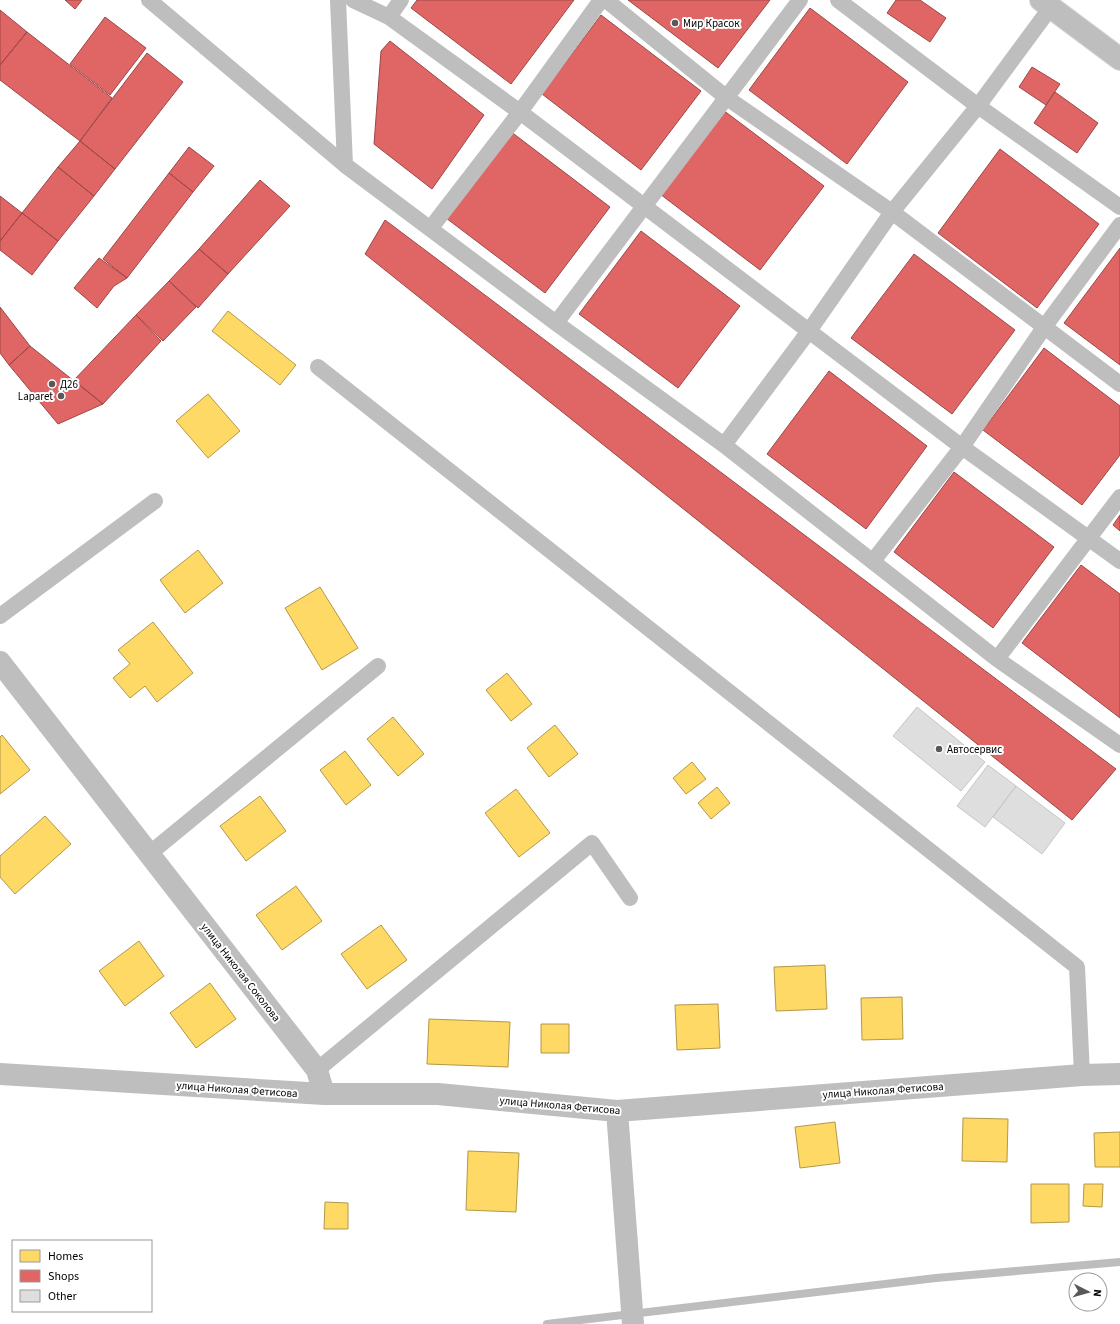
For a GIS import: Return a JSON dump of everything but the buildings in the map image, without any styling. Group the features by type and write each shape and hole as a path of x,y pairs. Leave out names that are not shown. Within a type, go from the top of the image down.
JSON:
{"street":[{"path":"1046,4 1120,59"},
{"name":"улица Николая Соколова","path":"0,662 317,1070 324,1094"},
{"name":"улица Николая Фетисова","path":"0,1074 324,1094 438,1094 617,1111 1082,1075 1120,1074"},
{"path":"617,1111 632,1315"}],"lane":[{"path":"149,0 345,165 556,323 724,445 997,659 1120,745"},
{"path":"338,0 345,165"},
{"path":"353,0 389,17 520,112 962,447 1120,561"},
{"path":"389,17 401,0"},
{"path":"430,229 520,112 601,0"},
{"path":"606,0 727,98 892,212 1120,384"},
{"path":"556,323 800,0"},
{"path":"838,0 978,106 1120,207"},
{"path":"724,445 809,331 892,212 978,106 1046,4"},
{"path":"873,561 962,447 1045,326 1120,225"},
{"path":"318,367 1077,967 1082,1075"},
{"path":"997,659 1120,497"},
{"path":"0,616 155,501"},
{"path":"149,854 378,666"},
{"path":"317,1070 592,842 630,898"}],"waterway":[{"path":"547,1324 936,1278 1120,1262"}],"place":[{"name":"Мир Красок","path":"675,23"},
{"name":"Д26","path":"52,384"},
{"name":"Laparet","path":"61,396"},
{"name":"Автосервис","path":"939,749"}]}
